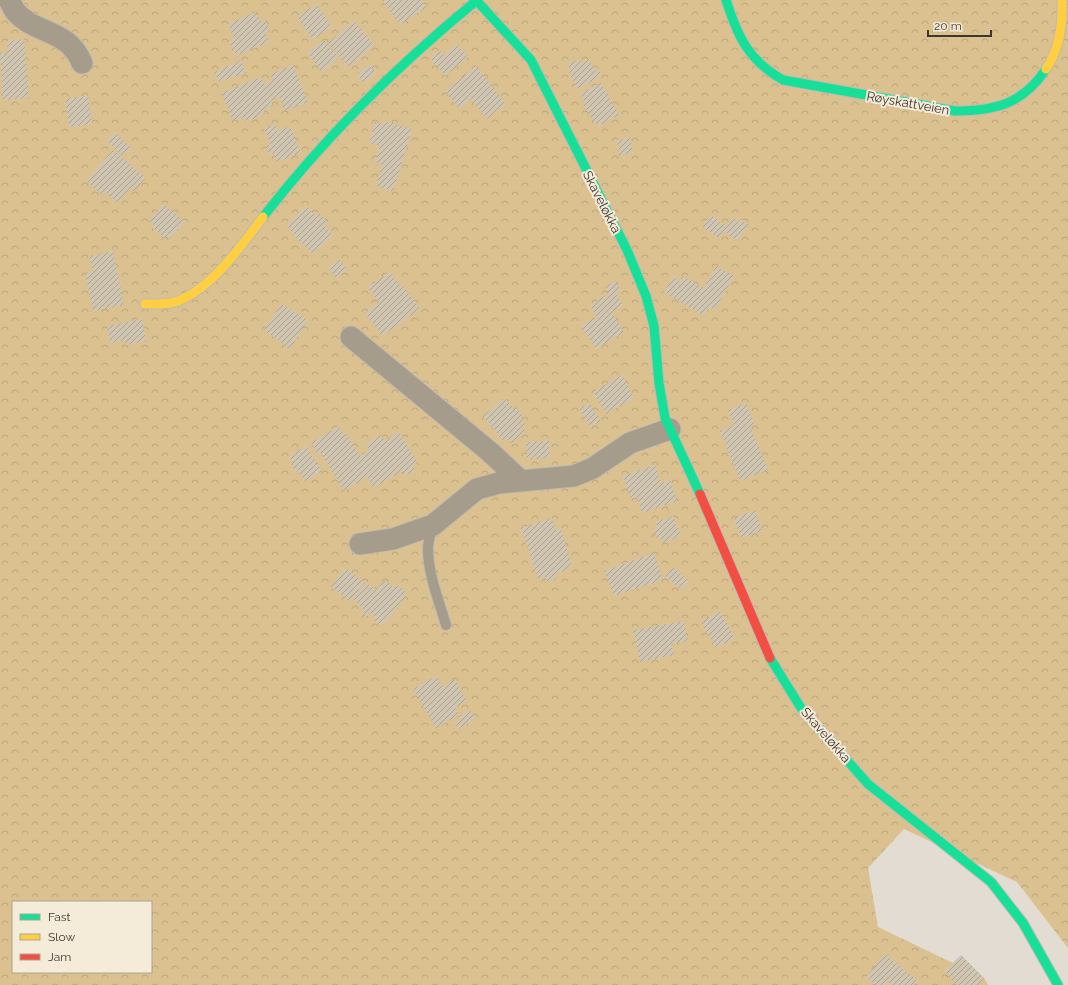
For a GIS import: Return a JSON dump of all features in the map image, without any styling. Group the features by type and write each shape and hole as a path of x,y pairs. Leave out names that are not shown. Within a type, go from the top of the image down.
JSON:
{"street":[{"path":"9,0 15,11 28,21 68,42 78,53 82,63"},
{"name":"Røyskattveien","path":"726,0 737,32 745,48 757,63 772,75 783,80 955,110 976,112 1003,106 1022,96 1038,83 1047,72 1054,61 1062,41 1064,20 1062,0"},
{"path":"145,304 167,305 181,300 196,291 212,277 241,246 294,180 380,86 456,17 476,1"},
{"name":"Skaveløkka","path":"476,1 531,60 611,221 627,250 646,296 654,326 659,383 665,418 706,507 767,653 801,708 868,784 991,882 1023,923 1058,985"},
{"path":"351,337 490,452 521,481"},
{"path":"360,544 393,539 433,525 477,489 499,483 574,476 593,468 630,443 670,429"}],"lane":[{"path":"433,525 428,547 428,556 435,588 446,625"}],"green space":[{"path":"0,0 1068,0 1068,948 1017,882 904,829 868,868 878,927 984,978 988,985 0,985"}],"building":[{"path":"382,0 421,0 426,7 400,25"},
{"path":"316,4 332,26 313,40 297,17"},
{"path":"256,12 261,22 265,20 270,31 265,33 269,42 236,56 229,41 234,38 228,24"},
{"path":"354,21 375,45 349,67 328,43"},
{"path":"24,39 29,98 3,100 0,53 8,52 7,41"},
{"path":"324,40 339,57 322,72 307,53"},
{"path":"457,44 468,57 445,76 430,58 440,50 444,55"},
{"path":"579,59 581,63 588,59 595,71 598,69 602,75 578,89 568,70 570,69 568,65"},
{"path":"241,60 246,73 219,82 215,72"},
{"path":"369,64 376,73 364,83 357,75"},
{"path":"293,65 308,102 285,111 279,97 270,101 273,106 264,110 265,114 246,122 244,117 233,121 222,93 261,77 264,84 273,80 270,74"},
{"path":"476,66 506,104 487,119 471,99 459,109 445,91"},
{"path":"601,83 619,115 598,126 583,105 586,104 580,94"},
{"path":"88,96 92,124 69,127 65,99"},
{"path":"385,121 412,129 393,191 376,186 382,164 375,162 380,146 369,143 375,122 384,124"},
{"path":"275,124 277,131 290,126 301,153 277,162 274,153 269,155 266,146 271,145 264,128"},
{"path":"115,132 131,148 123,156 107,141"},
{"path":"630,138 633,153 619,155 617,140"},
{"path":"113,150 146,178 134,191 130,188 117,203 105,192 102,195 86,181"},
{"path":"164,204 184,222 169,239 166,236 164,238 152,227 154,225 149,221"},
{"path":"307,206 315,216 319,213 328,223 325,226 333,235 313,254 304,245 303,246 286,225"},
{"path":"711,215 726,226 732,217 738,222 741,219 749,225 737,241 724,231 719,238 702,227"},
{"path":"113,251 124,305 93,311 85,273 93,272 89,256"},
{"path":"339,259 347,269 336,278 328,268"},
{"path":"716,266 734,276 715,310 709,307 704,316 664,292 673,277 680,281 683,276 704,288"},
{"path":"390,272 400,287 402,285 420,309 382,336 365,313 379,302 368,287"},
{"path":"615,281 621,290 616,293 623,305 612,312 624,332 596,349 581,326 597,317 590,305 609,293 605,287"},
{"path":"281,304 308,320 290,349 264,330"},
{"path":"142,319 146,341 126,345 125,340 110,343 107,326"},
{"path":"622,375 634,398 606,414 593,392"},
{"path":"505,398 514,409 516,407 523,416 521,418 525,424 522,426 526,432 511,443 507,438 503,441 483,416"},
{"path":"589,403 601,421 590,427 579,409"},
{"path":"746,403 754,424 750,426 768,470 740,481 720,431 734,426 728,410"},
{"path":"339,426 345,436 347,435 360,456 370,450 366,444 381,435 385,441 399,432 417,462 413,465 415,469 405,476 402,471 374,488 367,477 344,491 321,453 318,455 311,443"},
{"path":"549,441 550,458 527,460 526,442"},
{"path":"306,446 322,471 305,482 298,470 296,472 292,466 294,464 289,457"},
{"path":"655,465 661,483 670,480 677,501 642,513 637,497 631,499 623,476"},
{"path":"755,510 762,531 741,538 734,518"},
{"path":"673,516 681,536 663,543 661,538 657,539 654,529 658,528 656,522"},
{"path":"552,518 556,530 561,529 572,566 567,567 568,570 554,574 556,579 547,582 545,577 538,579 521,528"},
{"path":"654,553 663,580 614,596 604,571"},
{"path":"673,567 689,581 681,590 665,576"},
{"path":"345,568 364,582 350,601 331,587"},
{"path":"384,580 395,588 397,585 407,592 404,595 406,596 382,626 374,620 376,618 370,613 367,617 361,612 363,609 353,599 365,583 377,590"},
{"path":"720,611 735,638 716,648 701,622"},
{"path":"684,621 688,641 671,644 674,655 640,662 633,630"},
{"path":"436,676 443,687 455,679 467,701 455,708 459,715 436,728 413,689"},
{"path":"470,710 475,719 458,729 455,723 461,719 459,716"},
{"path":"885,954 918,981 914,985 891,985 888,982 885,985 875,985 866,977"},
{"path":"961,955 984,978 978,985 957,985 944,971"}],"traffic: fast":[{"path":"476,0 531,60 627,250 646,296 654,326 659,383 665,418 700,494"},
{"path":"726,0 740,36 753,56 761,64 783,80 955,111 969,111 995,107 1018,98 1037,81 1046,69"},
{"path":"263,217 311,158 337,130 419,50 476,1"},
{"path":"770,658 801,708 868,784 991,882 1023,923 1058,985"}],"traffic: slow":[{"path":"1046,69 1055,53 1060,36 1062,0"},
{"path":"145,304 170,303 191,295 225,265 263,217"}],"traffic: jam":[{"path":"700,494 770,658"}]}
